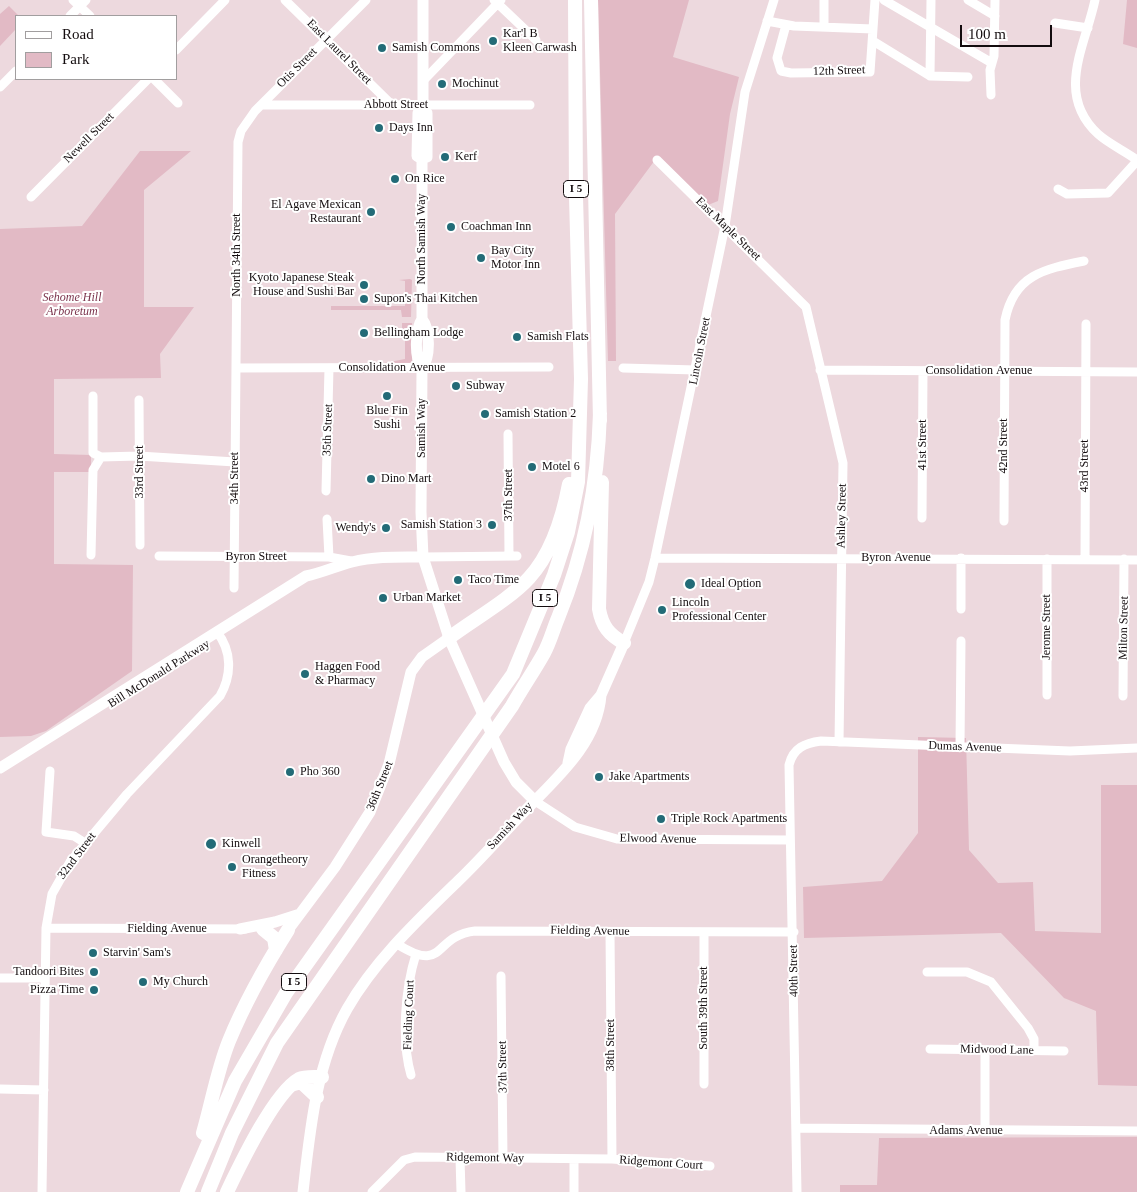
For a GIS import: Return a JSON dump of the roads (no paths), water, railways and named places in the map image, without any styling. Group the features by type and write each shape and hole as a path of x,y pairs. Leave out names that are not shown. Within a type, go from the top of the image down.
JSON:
{"highway":[{"name":"I 5","path":"186,1192 235,1081 286,992 513,674 533,629 568,532 578,482 581,379 576,197 575,0"},
{"name":"I 5","path":"208,1192 239,1116 277,1043 512,706 544,652 569,590 593,494 599,446 600,412 591,0"},
{"path":"449,638 519,587 545,556 568,487 575,445 581,379"},
{"path":"600,412 602,511 599,609 601,621 606,630 624,643"},
{"path":"263,929 274,938 276,950"},
{"path":"186,1192 218,1073 229,1040 288,930"},
{"path":"227,1192 252,1144 284,1094 299,1079 322,1077"},
{"path":"294,1084 301,1082 317,1096"}],"main road":[{"name":"North Samish Way","path":"422,368 427,362 427,325 422,319 422,159 427,157 427,113 423,107 423,0"},
{"name":"Samish Way","path":"303,1192 317,1096 329,1049 348,1008 370,974 397,944 535,801 516,782 504,762 466,680 449,638 423,557 421,512 422,368"},
{"name":"Bill McDonald Parkway","path":"0,768 219,634 311,582 318,574 352,562 383,557 423,557"},
{"name":"Bill McDonald Parkway","path":"0,775 219,634"},
{"name":"36th Street","path":"288,930 335,867 370,812 390,764 411,672 422,657 449,638"},
{"name":"Lincoln Street","path":"535,801 579,752 590,734 600,712 601,695 624,643"},
{"path":"240,929 275,922 300,914"}],"street":[{"path":"178,48 225,0"},
{"name":"East Laurel Street","path":"285,0 392,105"},
{"name":"Otis Street","path":"238,142 243,126 261,105 366,0"},
{"name":"Lincoln Street","path":"624,643 649,582 655,558 725,226 746,92 774,0"},
{"path":"824,0 824,27"},
{"path":"874,0 873,41 930,76 968,77"},
{"path":"884,0 992,63"},
{"path":"930,76 931,0"},
{"path":"968,0 995,16"},
{"path":"991,95 995,0"},
{"path":"1058,189 1067,194 1108,193 1137,160 1100,136 1086,122 1075,93 1075,77 1094,0"},
{"path":"423,81 497,1 536,40"},
{"path":"71,15 80,2 89,15"},
{"path":"767,21 786,26 873,30"},
{"path":"1055,23 1088,28"},
{"name":"12th Street","path":"786,26 778,65 781,70 790,73 870,72 873,41"},
{"path":"0,88 15,72"},
{"name":"Newell Street","path":"31,197 147,80"},
{"path":"155,80 178,103"},
{"name":"Abbott Street","path":"261,105 392,105 423,107 530,104"},
{"name":"North 34th Street","path":"236,368 238,142"},
{"name":"East Maple Street","path":"657,160 798,298"},
{"name":"42nd Street","path":"1004,522 1004,372 1005,320 1007,310 1016,293 1037,273 1084,261"},
{"name":"Ashley Street","path":"798,298 806,307 843,463 839,742"},
{"name":"43rd Street","path":"1085,559 1086,324"},
{"name":"Consolidation Avenue","path":"236,368 549,367"},
{"name":"34th Street","path":"234,588 236,368"},
{"name":"35th Street","path":"326,491 329,368"},
{"path":"623,368 696,370"},
{"name":"Consolidation Avenue","path":"820,370 1137,372"},
{"name":"41st Street","path":"922,518 923,371"},
{"path":"91,555 93,470 97,455 93,396"},
{"name":"33rd Street","path":"139,400 140,545"},
{"name":"37th Street","path":"508,434 513,556"},
{"path":"97,455 235,462"},
{"path":"327,519 329,557"},
{"name":"Byron Street","path":"159,556 329,557 352,562"},
{"name":"Bill McDonald Parkway","path":"423,557 513,556"},
{"name":"Byron Avenue","path":"655,558 1137,560"},
{"path":"961,558 961,609"},
{"name":"Jerome Street","path":"1047,695 1048,559"},
{"name":"Milton Street","path":"1123,696 1124,560"},
{"name":"32nd Street","path":"42,1192 47,914 57,883 85,843 137,784 220,696 226,684 229,665 225,645 219,634"},
{"path":"960,746 961,641"},
{"name":"Dumas Avenue","path":"795,751 812,742 1070,751 1137,748"},
{"name":"40th Street","path":"795,751 790,765 790,840 794,932 797,1192"},
{"path":"50,771 46,832 74,836 85,843"},
{"name":"Elwood Avenue","path":"535,801 576,827 608,837 637,840 790,840"},
{"name":"Fielding Avenue","path":"46,928 288,930"},
{"name":"Fielding Avenue","path":"416,954 422,957 432,956 452,937 466,932 502,930 794,932"},
{"name":"38th Street","path":"610,932 612,1159"},
{"name":"South 39th Street","path":"704,932 704,1084"},
{"path":"397,944 416,954"},
{"name":"Fielding Court","path":"411,1075 407,1063 406,1012 409,978 416,954"},
{"path":"927,972 967,972 991,982 1028,1028 1034,1039 1034,1050"},
{"name":"37th Street","path":"501,976 504,1159"},
{"path":"0,978 45,978"},
{"name":"Midwood Lane","path":"930,1049 1064,1051"},
{"path":"985,1050 985,1131"},
{"path":"0,1089 44,1090"},
{"name":"Adams Avenue","path":"796,1128 1137,1131"},
{"name":"Ridgemont Way","path":"372,1192 404,1160 428,1157 612,1159"},
{"path":"460,1158 461,1192"},
{"path":"574,1159 574,1192"},
{"name":"Ridgemont Court","path":"612,1159 710,1166"}],"place":[{"name":"Kar'l B Kleen Carwash","path":"493,41"},
{"name":"Samish Commons","path":"382,48"},
{"name":"Mochinut","path":"442,84"},
{"name":"Days Inn","path":"379,128"},
{"name":"Kerf","path":"445,157"},
{"name":"On Rice","path":"395,179"},
{"name":"El Agave Mexican Restaurant","path":"371,212"},
{"name":"Coachman Inn","path":"451,227"},
{"name":"Bay City Motor Inn","path":"481,258"},
{"name":"Kyoto Japanese Steak House and Sushi Bar","path":"364,285"},
{"name":"Supon's Thai Kitchen","path":"364,299"},
{"name":"Bellingham Lodge","path":"364,333"},
{"name":"Samish Flats","path":"517,337"},
{"name":"Subway","path":"456,386"},
{"name":"Blue Fin Sushi","path":"387,396"},
{"name":"Samish Station 2","path":"485,414"},
{"name":"Motel 6","path":"532,467"},
{"name":"Dino Mart","path":"371,479"},
{"name":"Samish Station 3","path":"492,525"},
{"name":"Wendy's","path":"386,528"},
{"name":"Taco Time","path":"458,580"},
{"name":"Ideal Option","path":"690,584"},
{"name":"Urban Market","path":"383,598"},
{"name":"Lincoln Professional Center","path":"662,610"},
{"name":"Haggen Food & Pharmacy","path":"305,674"},
{"name":"Pho 360","path":"290,772"},
{"name":"Jake Apartments","path":"599,777"},
{"name":"Triple Rock Apartments","path":"661,819"},
{"name":"Kinwell","path":"211,844"},
{"name":"Orangetheory Fitness","path":"232,867"},
{"name":"Starvin' Sam's","path":"93,953"},
{"name":"Tandoori Bites","path":"94,972"},
{"name":"My Church","path":"143,982"},
{"name":"Pizza Time","path":"94,990"}],"park label":[{"name":"Sehome Hill Arboretum","path":"72,305"}]}
